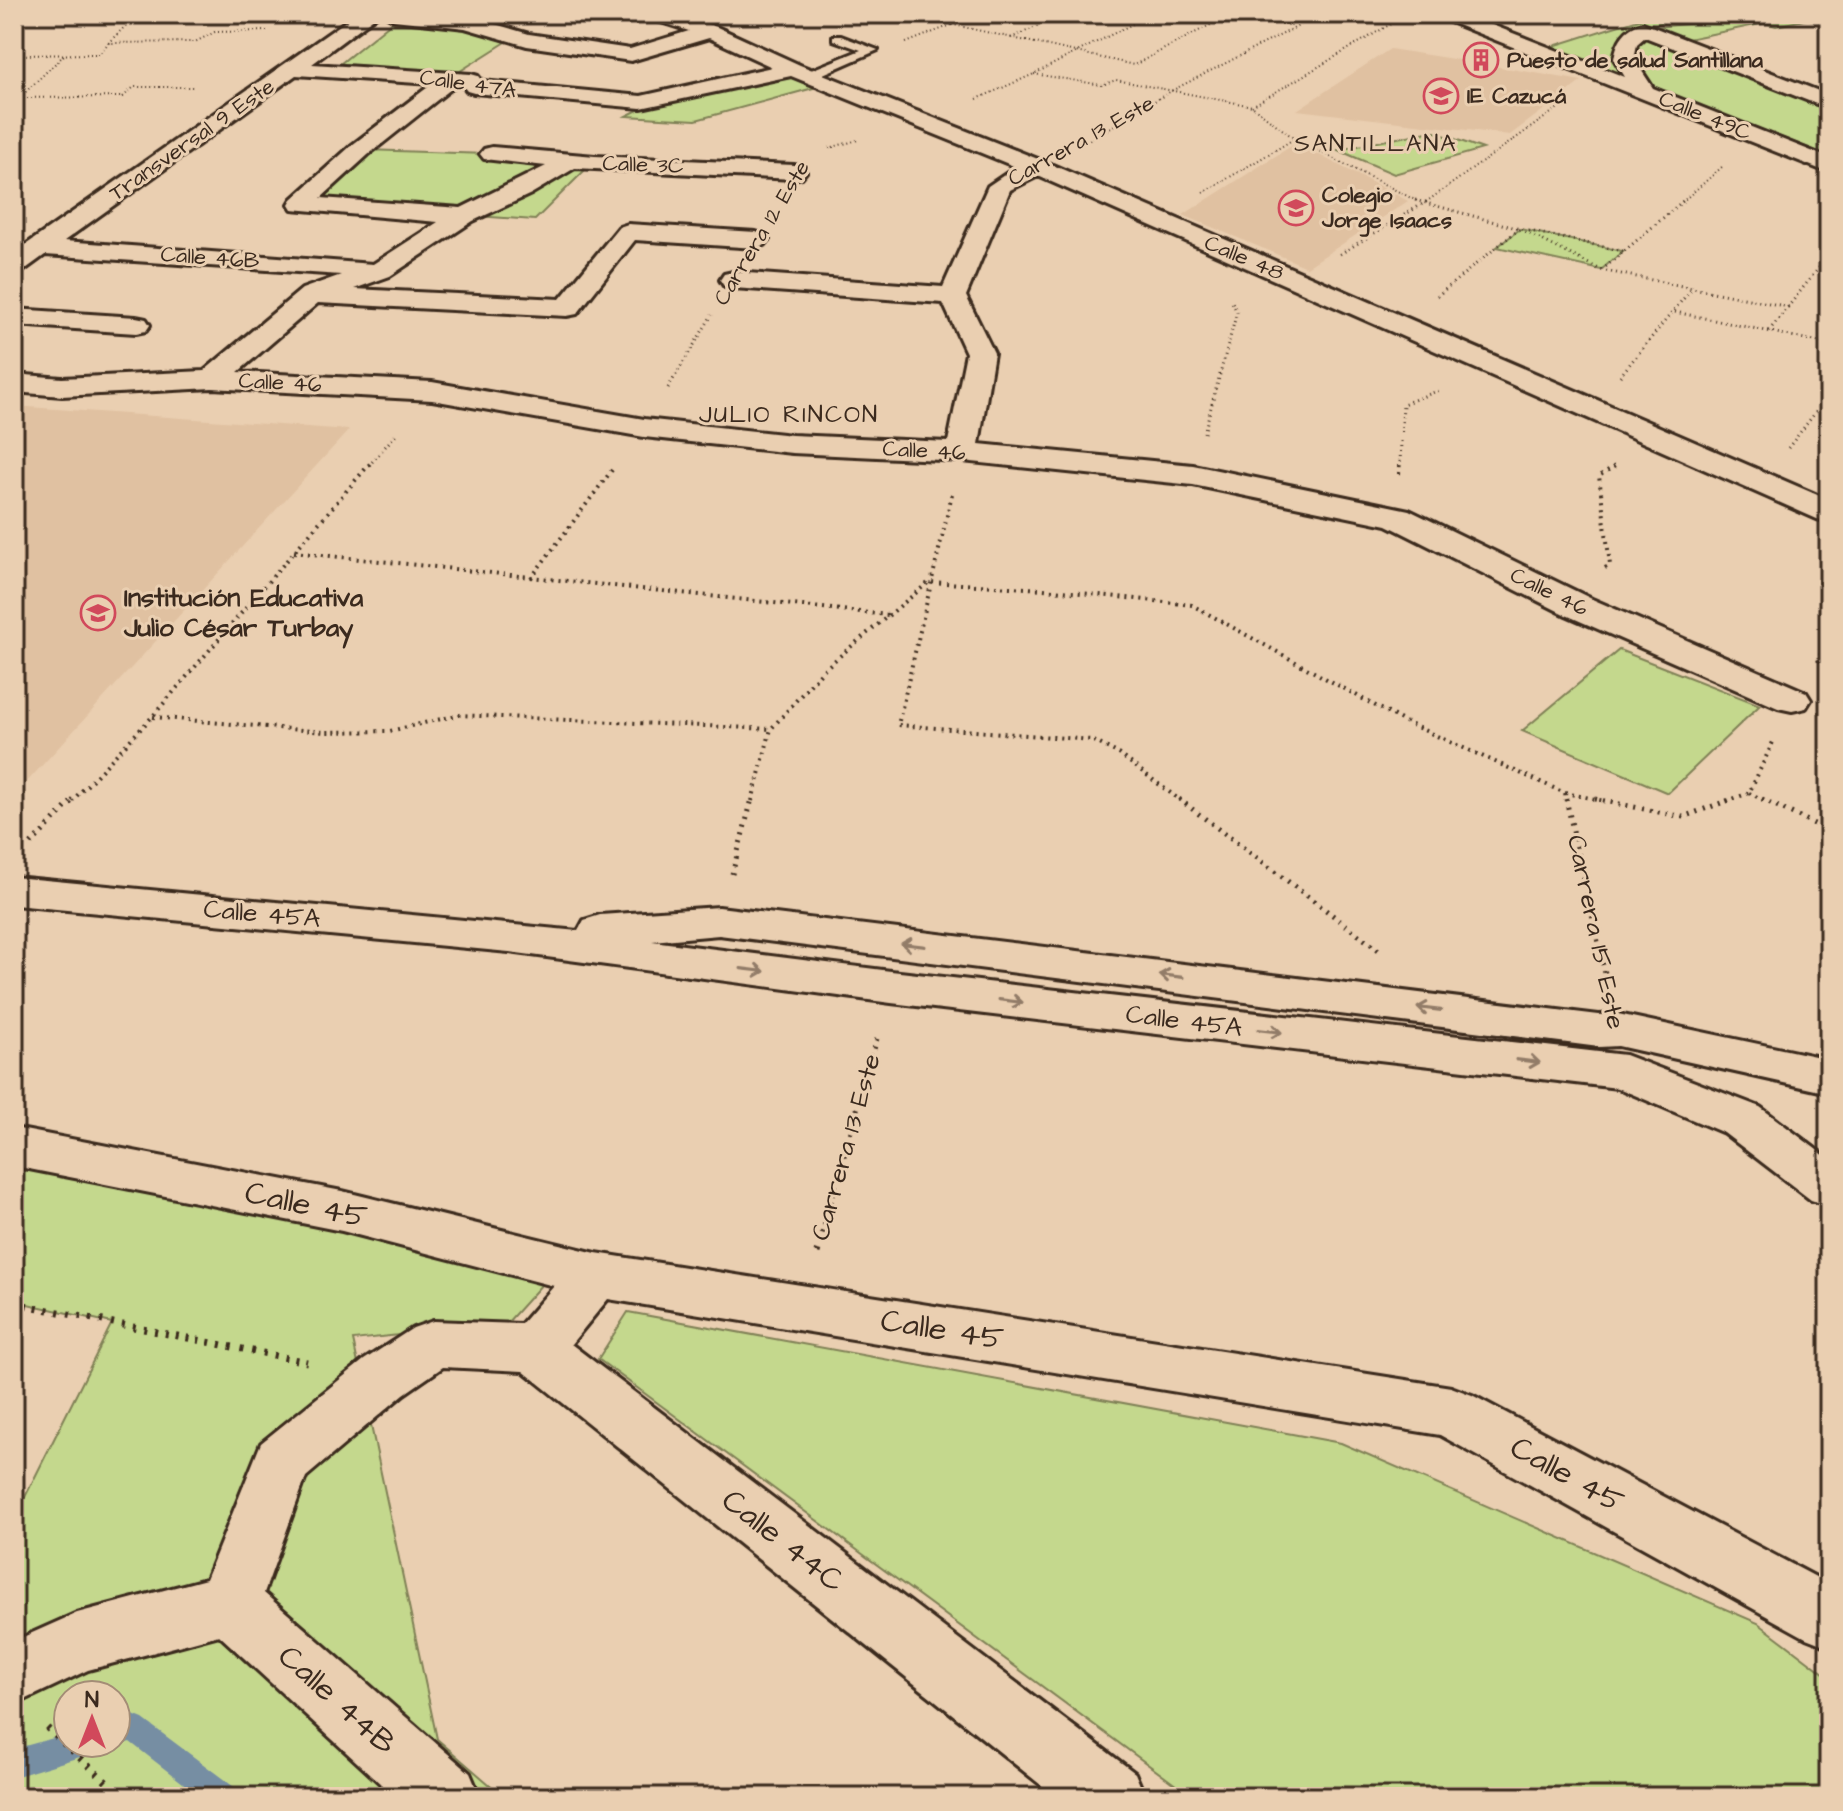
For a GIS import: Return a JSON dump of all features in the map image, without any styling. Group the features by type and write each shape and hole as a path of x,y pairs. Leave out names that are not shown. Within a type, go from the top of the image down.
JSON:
{"street":[{"name":"Transversal 9 Este","path":"14,265 369,14"},
{"path":"394,14 467,22 527,40 631,55 685,20"},
{"name":"Calle 49C","path":"1447,14 1829,166"},
{"name":"Calle 48","path":"685,20 802,72 1040,168 1829,512"},
{"path":"1644,91 1624,59 1627,42 1643,29 1829,103"},
{"path":"464,216 301,204 360,150 461,80 499,60 527,40"},
{"name":"Calle 47A","path":"294,69 461,80 474,87 641,102 802,72"},
{"name":"Calle 3C","path":"492,154 569,162 794,172"},
{"path":"212,379 312,295 381,270 464,216 523,189 569,162"},
{"path":"699,235 732,168"},
{"name":"Carrera 13 Este","path":"953,296 1000,186 1023,172 1040,168"},
{"path":"312,295 567,308 628,232 756,240"},
{"name":"Calle 46B","path":"39,247 381,270"},
{"path":"733,280 953,296 980,353 962,452"},
{"path":"14,317 136,325 62,387"},
{"name":"Calle 46","path":"14,383 62,387 212,379 432,391 644,428 792,444 962,452 1193,475 1397,517 1551,593 1792,700"},
{"name":"Calle 45A","path":"19,871 509,937 712,942 1599,1031 1621,1051 1742,1120 1829,1186"},
{"name":"Calle 45A","path":"712,942 891,987 1621,1051 1829,1076"},
{"name":"Calle 45","path":"14,1147 342,1211 596,1275 1451,1412 1829,1617"},
{"path":"14,1674 77,1643 229,1603 282,1461 384,1377 433,1344 535,1348 596,1275"},
{"name":"Calle 44C","path":"535,1348 1111,1797"},
{"name":"Calle 44B","path":"229,1603 446,1797"}],"lane":[{"path":"802,72 872,50 837,38"}],"path":[{"path":"14,55 100,54 138,14"},
{"path":"905,14 1134,65 1231,14"},
{"path":"1010,38 1066,14"},
{"name":"Carrera 12 Este","path":"794,172 805,155 923,122 1034,74 1152,14"},
{"name":"Carrera 13 Este","path":"1040,168 1173,90 1322,14"},
{"path":"1252,106 1407,14"},
{"path":"108,43 195,42 215,32 269,31"},
{"path":"14,103 65,54"},
{"path":"1034,74 1102,85 1116,80 1252,106 1295,139 1423,204 1623,251"},
{"path":"1297,281 1423,204 1604,75"},
{"path":"19,98 123,97 134,87 201,87"},
{"path":"1601,270 1758,137"},
{"path":"1157,220 1295,139"},
{"path":"1520,229 1601,270 1789,307"},
{"path":"1398,325 1449,288 1520,229"},
{"path":"1187,233 1237,312 1193,475"},
{"path":"1769,331 1829,255"},
{"name":"Carrera 12 Este","path":"531,578 644,428 733,280"},
{"path":"1591,409 1693,287"},
{"path":"1675,312 1829,344"},
{"path":"1397,517 1403,404 1497,368"},
{"path":"19,871 432,391"},
{"path":"1761,484 1829,395"},
{"path":"1551,593 1610,565 1599,476 1655,438"},
{"path":"962,452 929,582 898,725 1092,740 1119,754 1378,951 1393,953"},
{"path":"294,552 889,615"},
{"path":"712,942 771,729 823,670 929,582 1043,589 1192,605 1403,721 1565,793 1683,817"},
{"path":"152,717 324,732 390,731 458,715 771,729"},
{"name":"Carrera 15 Este","path":"1565,793 1621,1051"},
{"path":"1749,793 1829,831"},
{"path":"1592,978 1607,980"},
{"name":"Carrera 13 Este","path":"801,1308 891,987"},
{"path":"14,1303 384,1377"},
{"path":"49,1730 123,1797"}],"shaded area":[{"name":"IE Cazucá","path":"1390,49 1582,81 1510,135 1297,110"},
{"name":"Colegio Jorge Isaacs","path":"1296,143 1408,201 1307,267 1183,215"},
{"name":"Institución Educativa Julio César Turbay","path":"14,406 349,430 14,796"}],"green space":[{"path":"1629,14 1742,14 1671,20 1644,28 1794,14 1829,14 1829,23 1808,19 1776,26 1765,23 1678,41 1829,103 1829,156 1550,47 1642,18"},
{"path":"393,21 466,27 506,42 457,73 340,64"},
{"path":"785,74 817,87 696,120 626,116 648,105"},
{"path":"1432,131 1483,149 1394,174 1338,150"},
{"path":"365,150 488,154 592,163 535,220 303,204"},
{"path":"1520,229 1623,251 1601,270 1497,247"},
{"path":"1619,650 1760,705 1668,793 1522,731"},
{"path":"14,1162 308,1220 543,1283 507,1323 353,1340 437,1739 504,1797 14,1797 14,1519 112,1323 14,1301"},
{"path":"628,1312 1341,1443 1758,1623 1829,1677 1829,1797 1192,1797 598,1359"}],"waterway":[{"path":"132,1728 224,1797"},
{"path":"14,1763 52,1752"}],"place":[{"name":"Puesto de salud Santillana","path":"1481,60"},
{"name":"IE Cazucá","path":"1441,96"},
{"name":"Colegio Jorge Isaacs","path":"1296,208"},
{"name":"Institución Educativa Julio César Turbay","path":"98,613"}],"district":[{"name":"SANTILLANA","path":"1376,144"},
{"name":"JULIO RINCON","path":"789,415"}]}
